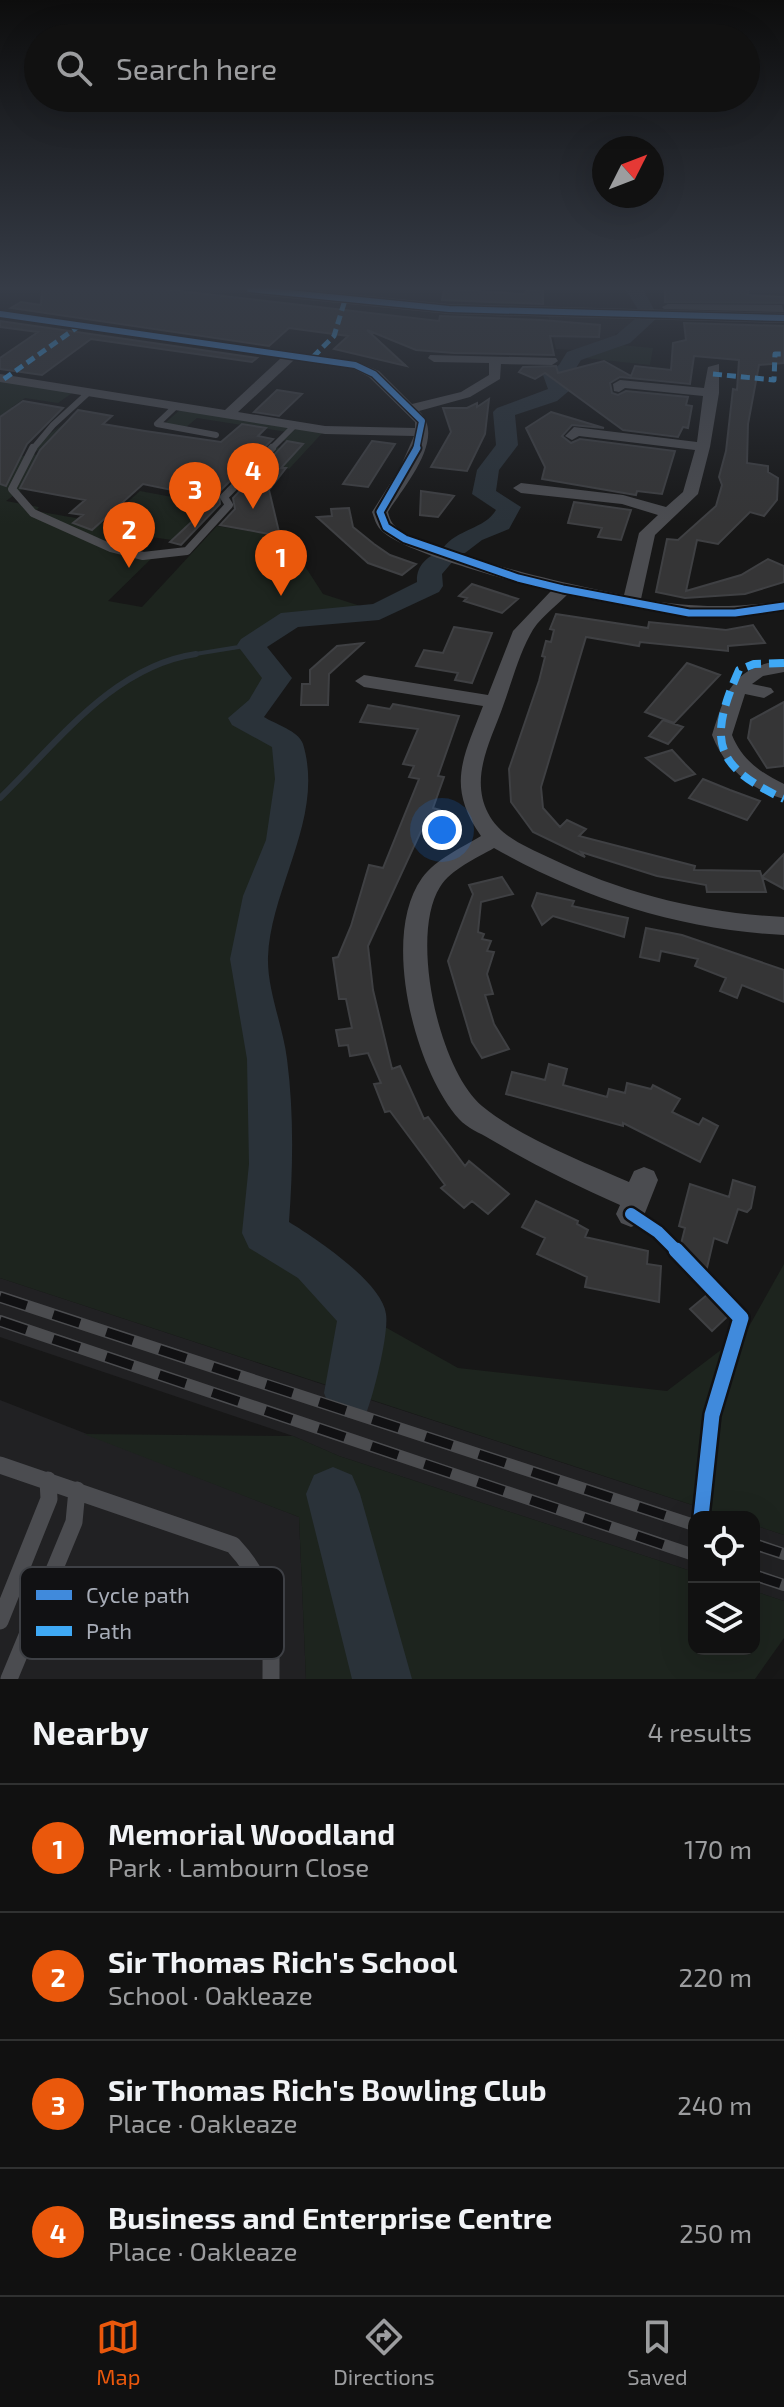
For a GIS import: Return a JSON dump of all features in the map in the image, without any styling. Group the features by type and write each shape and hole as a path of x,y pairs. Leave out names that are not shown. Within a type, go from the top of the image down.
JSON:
{"street":[{"path":"228,414 279,367"},
{"path":"360,367 374,374 422,421 423,432 380,512 386,527 413,542 518,578 631,604 707,613 784,606"},
{"path":"411,408 443,402 475,390 495,376 495,367"},
{"path":"631,604 647,533 670,513 698,496 714,367"},
{"path":"0,378 325,430 423,432"},
{"path":"620,384 712,393"},
{"path":"574,431 703,447"},
{"path":"530,493 623,500 670,513"},
{"path":"563,589 522,631 493,702 473,759 469,786 477,814 494,838 536,863 671,912 736,926 784,926"},
{"path":"784,666 752,672 741,687 722,735 733,759 750,774 784,792"},
{"path":"364,682 493,702"},
{"path":"741,687 764,692"},
{"path":"494,838 453,863 431,883 416,915 414,949 434,1058 470,1111 536,1154 637,1197"}],"lane":[{"path":"88,393 61,415 26,455 12,489 33,513 127,554 167,556 187,551 229,505 224,497 295,425"},
{"path":"176,406 157,424 216,435"},
{"path":"0,1465 233,1545 254,1567"},
{"path":"22,1567 49,1499 48,1480"},
{"path":"55,1567 74,1522 77,1490"},
{"path":"0,1621 20,1571"},
{"path":"9,1679 20,1652"},
{"path":"271,1659 271,1679"}],"shaded area":[{"path":"0,378 75,391 58,403 25,398 12,407 44,413 39,416 8,411 0,417"},
{"path":"183,407 325,430 289,469 264,465 261,464 276,447 297,451 302,444 280,440 287,432 197,418 185,428 163,425"},
{"path":"79,414 84,415 33,454 51,459 28,485 6,501 39,507 36,511 104,523 140,491 210,504 172,540 151,537 135,554 152,558 108,601 142,607 217,526 286,537 323,594 379,612 291,619 251,645 277,678 260,706 244,718 287,743 291,779 283,840 261,896 249,959 267,1059 271,1164 265,1233 315,1263 362,1314 458,1368 667,1391 747,1330 784,1264 784,1535 760,1527 760,1511 711,1511 0,1278 0,459 30,455 43,438"},
{"path":"0,1278 711,1511 688,1511 688,1570 339,1456 293,1436 0,1337"},
{"path":"0,1400 299,1517 306,1679 0,1679"},
{"path":"84,1434 293,1436 339,1456 688,1570 688,1655 760,1655 760,1593 784,1601 784,1638 755,1679 306,1679 299,1517"},
{"path":"760,1527 784,1535 784,1601 760,1593"}],"building":[{"path":"0,367 52,367 42,375"},
{"path":"523,367 556,367 558,373 580,367 615,367 631,376 634,367 671,370 671,367 692,367 690,384 620,377 610,383 612,393 618,395 626,391 688,397 686,405 692,406 688,428 683,427 678,437 623,430 545,373 535,379 519,372"},
{"path":"739,367 759,367 748,424 747,463 768,466 768,472 778,478 777,500 764,516 750,512 718,544 697,540 686,591 741,575 768,559 784,566 784,582 745,594 685,598 656,592 667,539 678,540 716,506 722,485 719,477 726,451 733,389 737,390"},
{"path":"277,390 302,394 279,416 254,412"},
{"path":"489,399 485,434 467,471 431,467 451,432 443,408 467,408 477,403 477,407"},
{"path":"23,401 63,408 27,444 6,486 0,484 0,417"},
{"path":"78,410 112,416 103,424 145,431 221,442 242,424 266,428 258,436 273,439 219,492 220,504 181,545 170,542 216,499 143,484 92,530 73,523 83,515 70,513 85,500 20,488 40,450"},
{"path":"551,412 604,428 572,425 562,436 571,443 580,439 675,451 662,494 637,491 636,495 542,479 545,467 526,428"},
{"path":"287,441 303,444 281,468 286,468 269,490 280,536 220,525 235,509 233,498"},
{"path":"372,441 395,444 368,487 343,484"},
{"path":"421,491 454,496 438,517 420,515"},
{"path":"574,502 631,510 621,540 598,537 602,528 568,523"},
{"path":"349,508 353,527 390,555 416,564 402,575 368,563 317,517 332,516 331,509"},
{"path":"472,584 518,599 502,613 464,601 467,598 459,596"},
{"path":"556,614 648,628 649,622 726,630 753,625 765,643 728,646 728,651 640,642 639,646 586,637 541,787 543,808 560,827 567,820 586,829 579,836 695,866 694,870 760,871 766,892 707,892 706,885 657,876 581,852 585,857 533,832 511,802 509,769 539,681 546,641 551,642 554,630 550,629"},
{"path":"454,627 492,633 472,683 455,680 458,673 416,666 424,650 443,653"},
{"path":"363,643 329,674 328,705 301,705 302,684 310,684 310,670 337,646"},
{"path":"687,663 720,675 674,723 645,712"},
{"path":"784,702 784,766 767,768 748,738 751,720"},
{"path":"393,704 459,716 438,776 444,777 433,808 440,810 432,833 421,831 368,946 373,990 392,1069 400,1066 424,1119 428,1117 465,1166 469,1161 509,1194 488,1214 472,1201 464,1208 441,1188 445,1185 390,1111 385,1112 374,1084 381,1083 368,1053 350,1056 348,1045 339,1046 336,1030 352,1028 346,999 339,999 333,958 338,957 351,926 369,865 383,868 419,779 409,777 414,766 403,764 418,729 360,722 368,705 390,709"},
{"path":"663,720 683,727 668,744 649,736"},
{"path":"672,750 695,774 675,781 646,758"},
{"path":"703,779 760,801 747,820 689,798"},
{"path":"784,854 784,889 762,877"},
{"path":"502,877 513,894 481,902 478,932 484,934 482,939 491,941 487,951 494,952 487,974 493,994 485,995 494,1024 509,1049 482,1058 472,1042 448,961 473,894 469,885"},
{"path":"537,893 574,901 572,906 628,918 624,937 553,916 542,925 532,906"},
{"path":"646,928 682,935 784,970 784,1002 742,985 737,998 720,991 726,978 695,966 698,959 661,951 659,961 640,957"},
{"path":"549,1064 567,1069 563,1085 607,1097 609,1089 625,1093 627,1083 651,1089 653,1085 680,1099 672,1112 699,1125 703,1118 718,1126 700,1162 623,1123 623,1126 506,1094 512,1072 545,1080"},
{"path":"733,1180 755,1187 751,1208 747,1212 738,1209 727,1243 714,1238 706,1272 680,1248 685,1228 679,1226 690,1184 729,1197"},
{"path":"536,1201 578,1221 577,1224 588,1230 585,1237 648,1251 647,1264 661,1266 659,1302 585,1287 587,1277 537,1254 545,1238 522,1227"},
{"path":"708,1294 729,1315 712,1331 690,1309"}],"waterway":[{"path":"456,548 473,535 500,524 509,507 484,494 488,470 507,445 504,412 556,393 560,390 554,384 553,375 567,367"},
{"path":"349,1393 362,1314 315,1263 265,1233 271,1164 267,1059 249,959 261,896 283,840 291,779 287,743 243,718 260,706 277,678 251,645 291,619 379,612 430,586 429,572 441,560"},
{"path":"183,656 251,645"},
{"path":"0,798 65,731 113,690 166,661 196,654"},
{"path":"333,1494 382,1679"}],"railway":[{"path":"0,1297 688,1523"},
{"path":"0,1321 688,1553"},
{"path":"760,1546 784,1554"},
{"path":"760,1577 784,1585"}],"marked path":[{"path":"4,379 20,367"},
{"path":"713,374 774,380 774,367"},
{"path":"784,663 754,664 739,670 721,715 719,733 721,749 728,763 740,775 784,799"}],"cycle path":[{"path":"360,367 374,374 422,421 422,433 414,457 380,512 386,527 405,539 518,578 689,613 735,613 784,606"},
{"path":"631,1214 658,1232 741,1318 712,1415 702,1511"}],"place":[{"name":"Business and Enterprise Centre","path":"253,509"},
{"name":"Sir Thomas Rich's Bowling Club","path":"195,528"},
{"name":"Sir Thomas Rich's School","path":"129,568"},
{"name":"Memorial Woodland","path":"281,596"}]}
